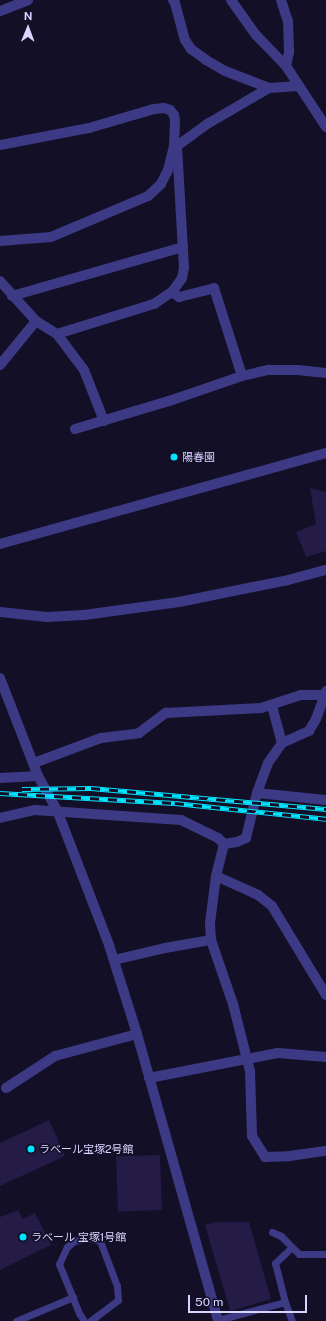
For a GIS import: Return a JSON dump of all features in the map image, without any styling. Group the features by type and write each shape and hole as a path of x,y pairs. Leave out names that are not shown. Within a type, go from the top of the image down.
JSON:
{"street":[{"path":"0,11 28,0"},
{"path":"173,0 175,2 185,40 191,49 224,71 269,88 298,86"},
{"path":"232,0 256,35 286,66 326,127"},
{"path":"281,0 288,21 288,52 286,66"},
{"path":"2,242 52,236 139,201 161,184 168,170 176,146 209,123 269,88"},
{"path":"0,145 89,128 164,108 170,110 174,115 183,247 184,268 182,278 172,292 154,304 57,334"},
{"path":"12,296 183,247"},
{"path":"0,281 36,321 57,334 84,370 104,421"},
{"path":"172,292 179,297 214,288 242,376"},
{"path":"0,365 36,321"},
{"path":"75,429 242,376 269,370 326,372"},
{"path":"0,544 326,453"},
{"path":"0,612 47,617 84,615 179,602 288,580 326,570"},
{"path":"0,678 38,776 57,810 114,960 137,1034 218,1321"},
{"path":"34,763 101,738 139,733 166,713 261,708 272,706 301,696 325,693 316,719 309,731 282,743 268,763 257,793 246,838 237,842 224,844"},
{"path":"272,706 282,743"},
{"path":"0,778 38,776"},
{"path":"257,793 326,800"},
{"path":"0,818 35,810 57,810 181,820 218,838 224,844"},
{"path":"224,844 216,876 210,923 211,940 233,1004 248,1058 250,1071 252,1136 265,1157 289,1156 326,1151"},
{"path":"216,876 258,895 272,906 326,995"},
{"path":"114,960 165,948 211,940"},
{"path":"6,1088 55,1056 137,1034"},
{"path":"149,1078 278,1053 326,1057"}],"lane":[{"path":"272,1232 281,1236 299,1254 326,1254"},
{"path":"84,1321 59,1264 67,1247 74,1241 88,1238 100,1241 117,1286 118,1300 90,1321"},
{"path":"292,1247 275,1263 285,1302 292,1321"},
{"path":"16,1321 73,1297"},
{"path":"218,1321 285,1302"}],"building":[{"path":"310,488 326,492 326,551 306,557 296,532 316,524"},
{"name":"ラベール宝塚2号館","path":"49,1120 65,1156 0,1186 0,1143"},
{"path":"160,1155 162,1210 118,1212 116,1157"},
{"name":"ラベール 宝塚1号館","path":"18,1210 23,1219 35,1213 51,1245 0,1270 0,1217"},
{"path":"215,1222 249,1222 271,1299 230,1311 205,1225"}],"railway":[{"path":"22,789 91,788 326,809"},
{"path":"0,793 175,803 326,819"}],"place":[{"name":"陽春園","path":"174,457"},
{"name":"ラベール宝塚2号館","path":"31,1149"},
{"name":"ラベール 宝塚1号館","path":"23,1237"}]}
